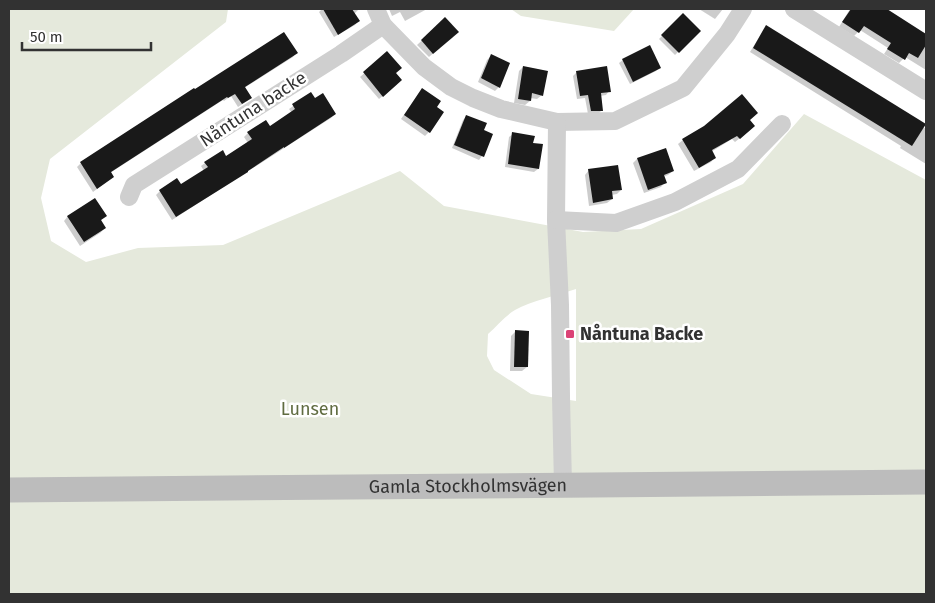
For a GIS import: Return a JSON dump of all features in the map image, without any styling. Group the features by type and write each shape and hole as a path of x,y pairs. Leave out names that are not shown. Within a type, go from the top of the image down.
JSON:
{"main road":[{"name":"Gamla Stockholmsvägen","path":"9,490 926,482"}],"street":[{"path":"376,9 384,25 424,67 450,86 501,109 557,122 615,121 684,88 727,34 743,9"},
{"path":"794,9 926,91"},
{"name":"Nåntuna backe","path":"129,197 134,185 384,25"},
{"path":"557,122 556,220 560,305 563,485"},
{"path":"556,220 616,222 675,202 738,169 782,124"}],"green space":[{"name":"Lunsen","path":"9,9 228,9 226,22 50,159 41,198 51,241 86,262 138,248 223,245 400,171 444,206 583,232 641,229 743,184 804,114 926,180 926,594 9,594","holes":["576,289 576,401 531,394 494,370 487,356 488,334 511,312 529,304"]},
{"path":"511,9 634,9 614,31 521,16"}],"building":[{"path":"323,9 352,9 360,21 338,35"},
{"path":"851,9 887,9 926,34 926,45 918,58 909,53 905,60 887,49 891,43 864,26 859,33 842,22"},
{"path":"683,13 701,31 679,53 661,35"},
{"path":"445,17 459,32 433,54 421,40"},
{"path":"766,25 926,124 912,146 753,48"},
{"path":"284,32 298,53 245,87 252,98 242,104 235,94 227,97 111,172 114,177 97,189 80,162"},
{"path":"650,45 661,68 633,82 622,59"},
{"path":"387,51 402,68 396,73 402,80 383,97 363,72"},
{"path":"491,54 510,63 500,88 481,78"},
{"path":"523,66 548,71 543,96 532,93 531,101 518,99"},
{"path":"607,66 611,92 601,93 603,111 591,111 588,95 580,96 576,71"},
{"path":"422,88 441,101 437,107 444,112 430,133 404,115"},
{"path":"311,92 315,98 323,93 336,114 176,217 159,190 177,178 181,184 208,167 204,162 223,150 226,156 252,139 247,132 266,120 270,126 295,109 292,104"},
{"path":"742,94 758,113 750,120 755,126 740,139 737,136 712,150 716,158 699,168 682,139 704,126"},
{"path":"466,115 487,123 484,130 493,134 484,157 454,145"},
{"path":"512,132 535,136 533,143 543,144 539,169 508,164"},
{"path":"666,148 674,171 664,175 667,183 648,190 637,158"},
{"path":"618,165 622,190 612,191 613,199 593,203 588,169"},
{"path":"95,198 107,216 101,220 106,228 84,242 67,216"},
{"path":"515,330 529,331 528,367 514,367"}],"place":[{"name":"Nåntuna Backe","path":"570,334"}]}
